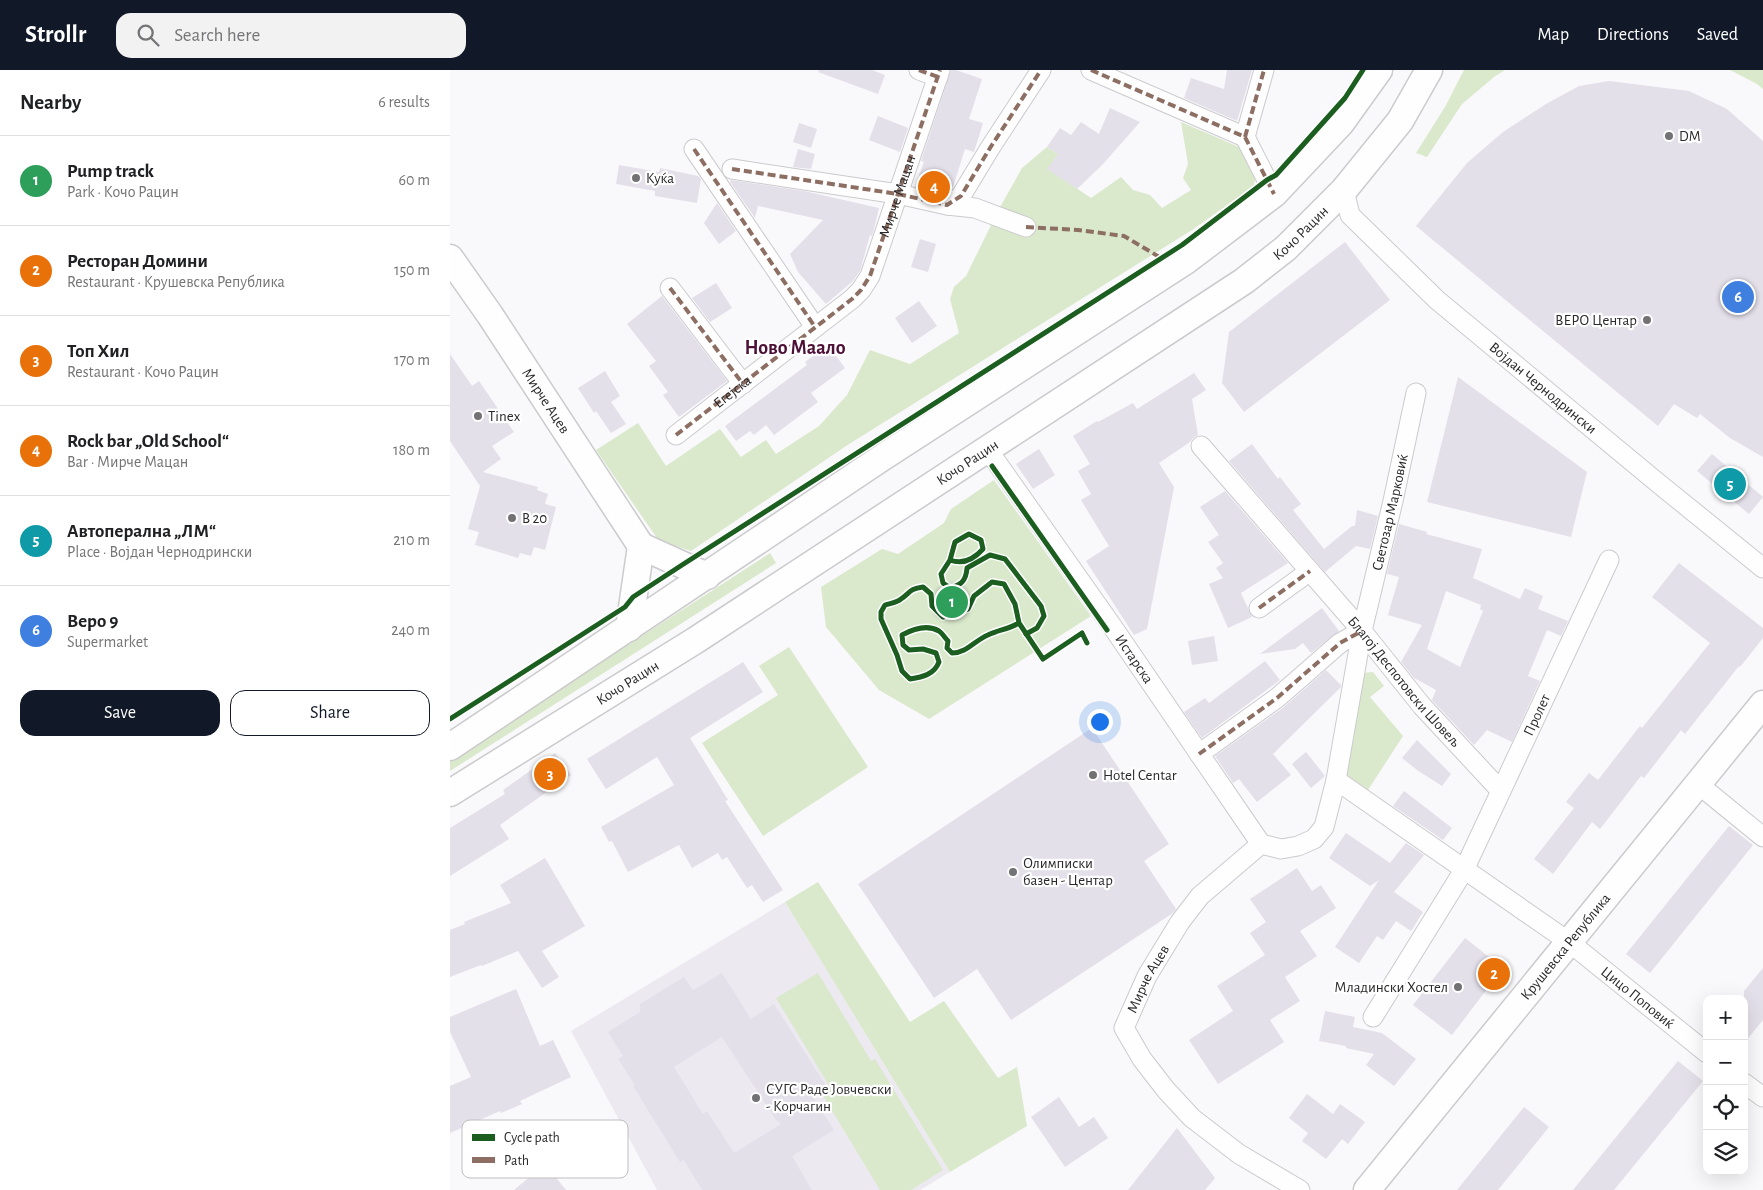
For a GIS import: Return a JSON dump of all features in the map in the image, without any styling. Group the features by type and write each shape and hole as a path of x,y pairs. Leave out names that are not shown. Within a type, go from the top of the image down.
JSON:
{"street":[{"path":"919,70 939,74"},
{"path":"946,205 961,196 1041,70"},
{"path":"1091,70 1245,137 1274,194"},
{"path":"1245,137 1264,70"},
{"path":"450,747 889,454 1187,260 1274,194 1341,123 1379,70"},
{"name":"Кочо Рацин","path":"450,793 696,640 1244,281 1286,248 1344,190 1400,121 1429,70"},
{"name":"Мирче Мацан","path":"836,312 861,290 870,276 939,74"},
{"path":"694,150 815,327"},
{"path":"732,169 898,194 946,205 975,208 1026,227"},
{"name":"Војдан Чернодрински","path":"1344,190 1350,215 1437,300 1763,568"},
{"name":"Мирче Ацев","path":"450,258 490,315 641,546"},
{"path":"670,288 743,384"},
{"name":"Егејска","path":"676,435 836,312"},
{"name":"Светозар Марковиќ","path":"1336,780 1362,631 1416,393"},
{"name":"Благој Деспотовски Шовељ","path":"1201,446 1362,631 1422,706 1501,791"},
{"name":"Истарска","path":"988,450 1107,618 1262,844"},
{"path":"629,628 641,546 707,576"},
{"name":"Пролет","path":"1372,1017 1464,870 1609,560"},
{"path":"1259,608 1310,571"},
{"path":"1199,754 1277,698 1340,643 1362,631"},
{"name":"Крушевска Република","path":"1367,1190 1763,704"},
{"path":"1262,844 1281,849 1298,846 1314,839 1324,827 1336,780 1569,942"},
{"path":"1698,784 1763,837"},
{"name":"Мирче Ацев","path":"1262,844 1200,896 1180,922 1147,976 1124,1028 1142,1059 1166,1090 1192,1118 1239,1154 1300,1190"},
{"name":"Цицо Поповиќ","path":"1569,942 1703,1050"},
{"path":"1748,1085 1763,1098"}],"shaded area":[{"name":"СУГС Раде Јовчевски - Корчагин","path":"785,902 950,1172 920,1190 657,1190 628,1136 628,1120 619,1120 571,1031"}],"green space":[{"path":"1464,70 1505,70 1462,104 1427,157 1416,153 1445,107"},
{"path":"1730,70 1763,70 1763,89 1757,84"},
{"path":"1181,122 1239,147 1256,171 1254,186 1192,230 846,446 691,551 659,541 596,450 638,423 666,466 720,429 741,457 766,440 776,454 819,426 847,395 870,350 910,364 959,333 950,299 954,287 966,276 999,209 1022,168 1047,147 1058,154 1048,169 1091,198 1121,177 1133,190 1150,195 1162,208 1191,190 1183,178 1188,164"},
{"path":"994,480 1091,616 929,719 879,690 826,627 821,587 882,549 898,554 944,523 951,509"},
{"path":"770,553 776,563 450,771 450,760"},
{"path":"789,647 868,767 763,836 702,743 778,695 759,666"},
{"path":"1373,672 1384,686 1370,697 1403,736 1366,793 1343,778 1363,673"},
{"path":"818,882 910,1022 944,1001 998,1078 1017,1067 1027,1126 950,1172 785,902"},
{"path":"818,973 871,1061 875,1059 943,1170 911,1190 880,1190 822,1094 831,1089 776,998"}],"building":[{"path":"819,70 872,70 885,75 878,94 818,72"},
{"path":"951,70 982,79 969,119 983,123 974,152 965,149 953,187 942,184 939,192 920,187 923,177 919,175 924,162 921,161"},
{"path":"1227,70 1252,70 1237,121 1184,98 1191,78 1224,89"},
{"name":"ВЕРО Центар","path":"1609,81 1689,91 1727,109 1763,141 1763,457 1730,438 1700,414 1697,418 1674,404 1658,426 1416,226 1467,163 1503,132 1546,104 1579,86"},
{"path":"1110,108 1140,122 1103,164 1077,189 1047,169 1058,154 1047,147 1060,128 1071,135 1081,122 1099,134"},
{"path":"878,116 908,128 900,152 869,140"},
{"path":"799,123 817,129 811,148 793,142"},
{"path":"798,149 815,154 811,169 793,167"},
{"path":"619,165 659,172 660,168 698,176 701,179 697,203 655,196 655,191 616,184"},
{"path":"731,180 804,191 879,208 860,271 853,281 826,304 798,272 790,254 823,220 758,206 755,218 730,182"},
{"path":"717,203 736,231 719,244 704,223"},
{"path":"920,239 936,244 928,272 911,267"},
{"path":"1345,242 1390,300 1244,412 1222,383 1229,332"},
{"path":"716,283 732,308 710,322 692,298"},
{"path":"662,296 727,381 679,417 663,395 668,392 649,366 656,361 627,324"},
{"path":"919,301 937,326 912,343 895,318"},
{"path":"828,345 845,368 811,393 818,402 774,435 766,425 754,435 750,431 736,441 725,426 807,365 805,362"},
{"path":"450,354 472,386 479,381 514,432 492,446 501,459 483,472 538,487 537,490 548,494 545,504 556,507 545,550 534,547 531,556 520,553 518,558 475,545 479,532 468,529 480,486 450,441"},
{"path":"605,371 620,396 611,402 626,424 611,433 596,411 594,413 578,388"},
{"path":"1194,373 1206,390 1192,399 1198,435 1159,463 1174,487 1147,629 1134,635 1086,561 1109,546 1081,500 1091,494 1078,471 1090,464 1073,436 1097,421 1133,403 1137,409"},
{"path":"1458,377 1587,472 1571,537 1427,502"},
{"path":"1252,444 1278,479 1280,477 1301,504 1293,510 1324,549 1352,526 1355,526 1357,510 1378,516 1370,549 1356,546 1325,572 1229,461"},
{"path":"1039,449 1055,475 1033,489 1016,464"},
{"path":"1712,454 1763,497 1749,514 1697,471"},
{"path":"1225,491 1288,563 1241,593 1252,617 1228,628 1209,584 1223,578 1216,568 1223,563 1208,542 1219,535 1200,507"},
{"path":"1399,524 1427,532 1426,534 1482,549 1473,578 1520,599 1525,588 1543,596 1538,609 1568,621 1561,636 1547,630 1528,676 1540,681 1512,742 1487,730 1474,745 1432,700 1436,690 1414,678 1401,662 1422,625 1388,615 1399,577 1387,574","holes":["1446,591 1481,605 1480,609 1483,611 1460,667 1427,649"]},
{"path":"1679,563 1763,628 1763,638 1685,734 1681,730 1644,778 1641,776 1600,829 1592,822 1553,874 1534,859 1574,808 1566,802 1589,773 1598,780 1640,726 1642,728 1710,643 1652,597"},
{"path":"1322,608 1339,631 1311,653 1303,643 1295,649 1260,654"},
{"path":"1214,636 1218,661 1192,665 1188,641"},
{"path":"1265,661 1280,680 1202,738 1184,712 1205,698 1209,703"},
{"path":"743,662 763,692 690,738 728,800 725,801 783,890 763,902 752,885 747,888 727,857 722,860 718,853 692,868 679,845 628,872 612,841 609,842 601,827 674,785 657,757 606,789 587,759"},
{"path":"1326,670 1341,687 1273,754 1291,775 1257,802 1239,779 1233,783 1215,756 1284,707"},
{"name":"Олимписки базен - Центар","path":"1092,728 1169,844 1144,861 1176,909 1173,913 1011,1020 977,969 934,998 858,884"},
{"path":"1417,740 1451,774 1442,786 1402,758"},
{"path":"1306,752 1325,776 1311,788 1292,764"},
{"path":"555,753 571,775 500,825 509,839 450,876 450,828 505,794 503,790"},
{"path":"1404,791 1452,828 1443,840 1393,806"},
{"path":"1729,826 1753,845 1650,973 1626,954"},
{"path":"1346,833 1390,863 1406,843 1424,855 1394,892 1423,912 1411,931 1396,921 1383,940 1377,936 1359,963 1335,947 1379,880 1370,886 1329,858"},
{"path":"545,858 585,926 542,951 559,977 542,988 518,951 450,977 450,930 465,924 464,922 511,903 500,885"},
{"path":"1297,868 1312,891 1321,885 1336,908 1300,931 1317,956 1285,977 1300,1001 1270,1020 1284,1042 1218,1084 1189,1040 1233,1011 1217,986 1265,955 1250,933 1266,922 1250,899"},
{"name":"Младински Хостел","path":"1465,938 1503,968 1452,1035 1413,1005"},
{"path":"1763,968 1763,1020 1748,1038 1748,995 1744,995 1744,991"},
{"path":"722,973 751,1019 774,1004 827,1087 813,1097 834,1130 792,1156 812,1190 702,1190 684,1160 680,1162 633,1086 635,1085 618,1059 623,1056 608,1032 640,1012 640,1004 684,977 693,990","holes":["722,1037 776,1120 781,1124 734,1153 707,1111 703,1114 674,1067"]},
{"path":"516,989 540,1046 553,1040 571,1077 520,1101 522,1104 501,1113 500,1111 480,1120 462,1120 462,1128 450,1133 450,1086 471,1077 450,1032 450,1017"},
{"path":"1325,1011 1355,1017 1353,1027 1382,1033 1416,1059 1394,1086 1366,1065 1374,1054 1319,1041"},
{"path":"1678,1061 1703,1081 1614,1190 1573,1190"},
{"path":"1307,1094 1333,1114 1340,1104 1365,1122 1348,1144 1342,1139 1326,1159 1302,1141 1308,1133 1289,1118"},
{"path":"1059,1097 1079,1127 1094,1117 1108,1138 1065,1167 1031,1117"},
{"path":"1524,1107 1549,1127 1498,1190 1457,1190"},
{"path":"1177,1128 1215,1178 1205,1190 1128,1190"},
{"path":"528,1178 556,1178 566,1190 514,1190"}],"marked path":[{"path":"919,70 938,77"},
{"path":"676,435 852,299 861,290 870,276 940,70"},
{"path":"732,169 898,194 947,205 961,196 1041,70"},
{"path":"1091,70 1245,137 1274,194"},
{"path":"1245,137 1264,70"},
{"path":"694,149 815,327"},
{"path":"1026,227 1078,230 1124,236 1161,258"},
{"path":"670,288 743,384"},
{"path":"1259,608 1310,571"},
{"path":"1199,754 1277,698 1340,643 1362,631"}],"cycle path":[{"path":"450,719 625,607 633,597 682,565 1182,245 1276,175 1345,98 1363,70"},
{"path":"992,466 1107,630"},
{"path":"950,560 959,562 976,556 983,549 981,540 969,534 955,542 950,560 941,574 943,583 950,588 963,581 967,568 990,555 1005,559 1041,606 1044,616 1037,628 1026,634"},
{"path":"1019,623 983,637 967,649 952,653 947,648 948,641 940,632 934,629 920,628 902,635 903,645 909,650 923,649 936,653 939,662 931,673 910,679 902,671 881,619 881,612 885,605 901,599 913,590 923,587 931,594 932,606 943,617 968,609 974,596 992,582 1004,584 1015,604 1019,623 1043,659 1082,633 1087,643"}],"place":[{"name":"DM","path":"1669,136"},
{"name":"Kуќа","path":"636,178"},
{"name":"Rock bar „Old School“","path":"934,187"},
{"name":"Веро 9","path":"1738,297"},
{"name":"ВЕРО Центар","path":"1647,320"},
{"name":"Tinex","path":"478,416"},
{"name":"Автоперална „ЛМ“","path":"1730,484"},
{"name":"B 20","path":"512,518"},
{"name":"Pump track","path":"952,602"},
{"name":"Топ Хил","path":"550,774"},
{"name":"Hotel Centar","path":"1093,775"},
{"name":"Олимписки базен - Центар","path":"1013,872"},
{"name":"Ресторан Домини","path":"1494,974"},
{"name":"Младински Хостел","path":"1458,987"},
{"name":"СУГС Раде Јовчевски - Корчагин","path":"756,1098"}],"district":[{"name":"Ново Маало","path":"795,347"}]}
